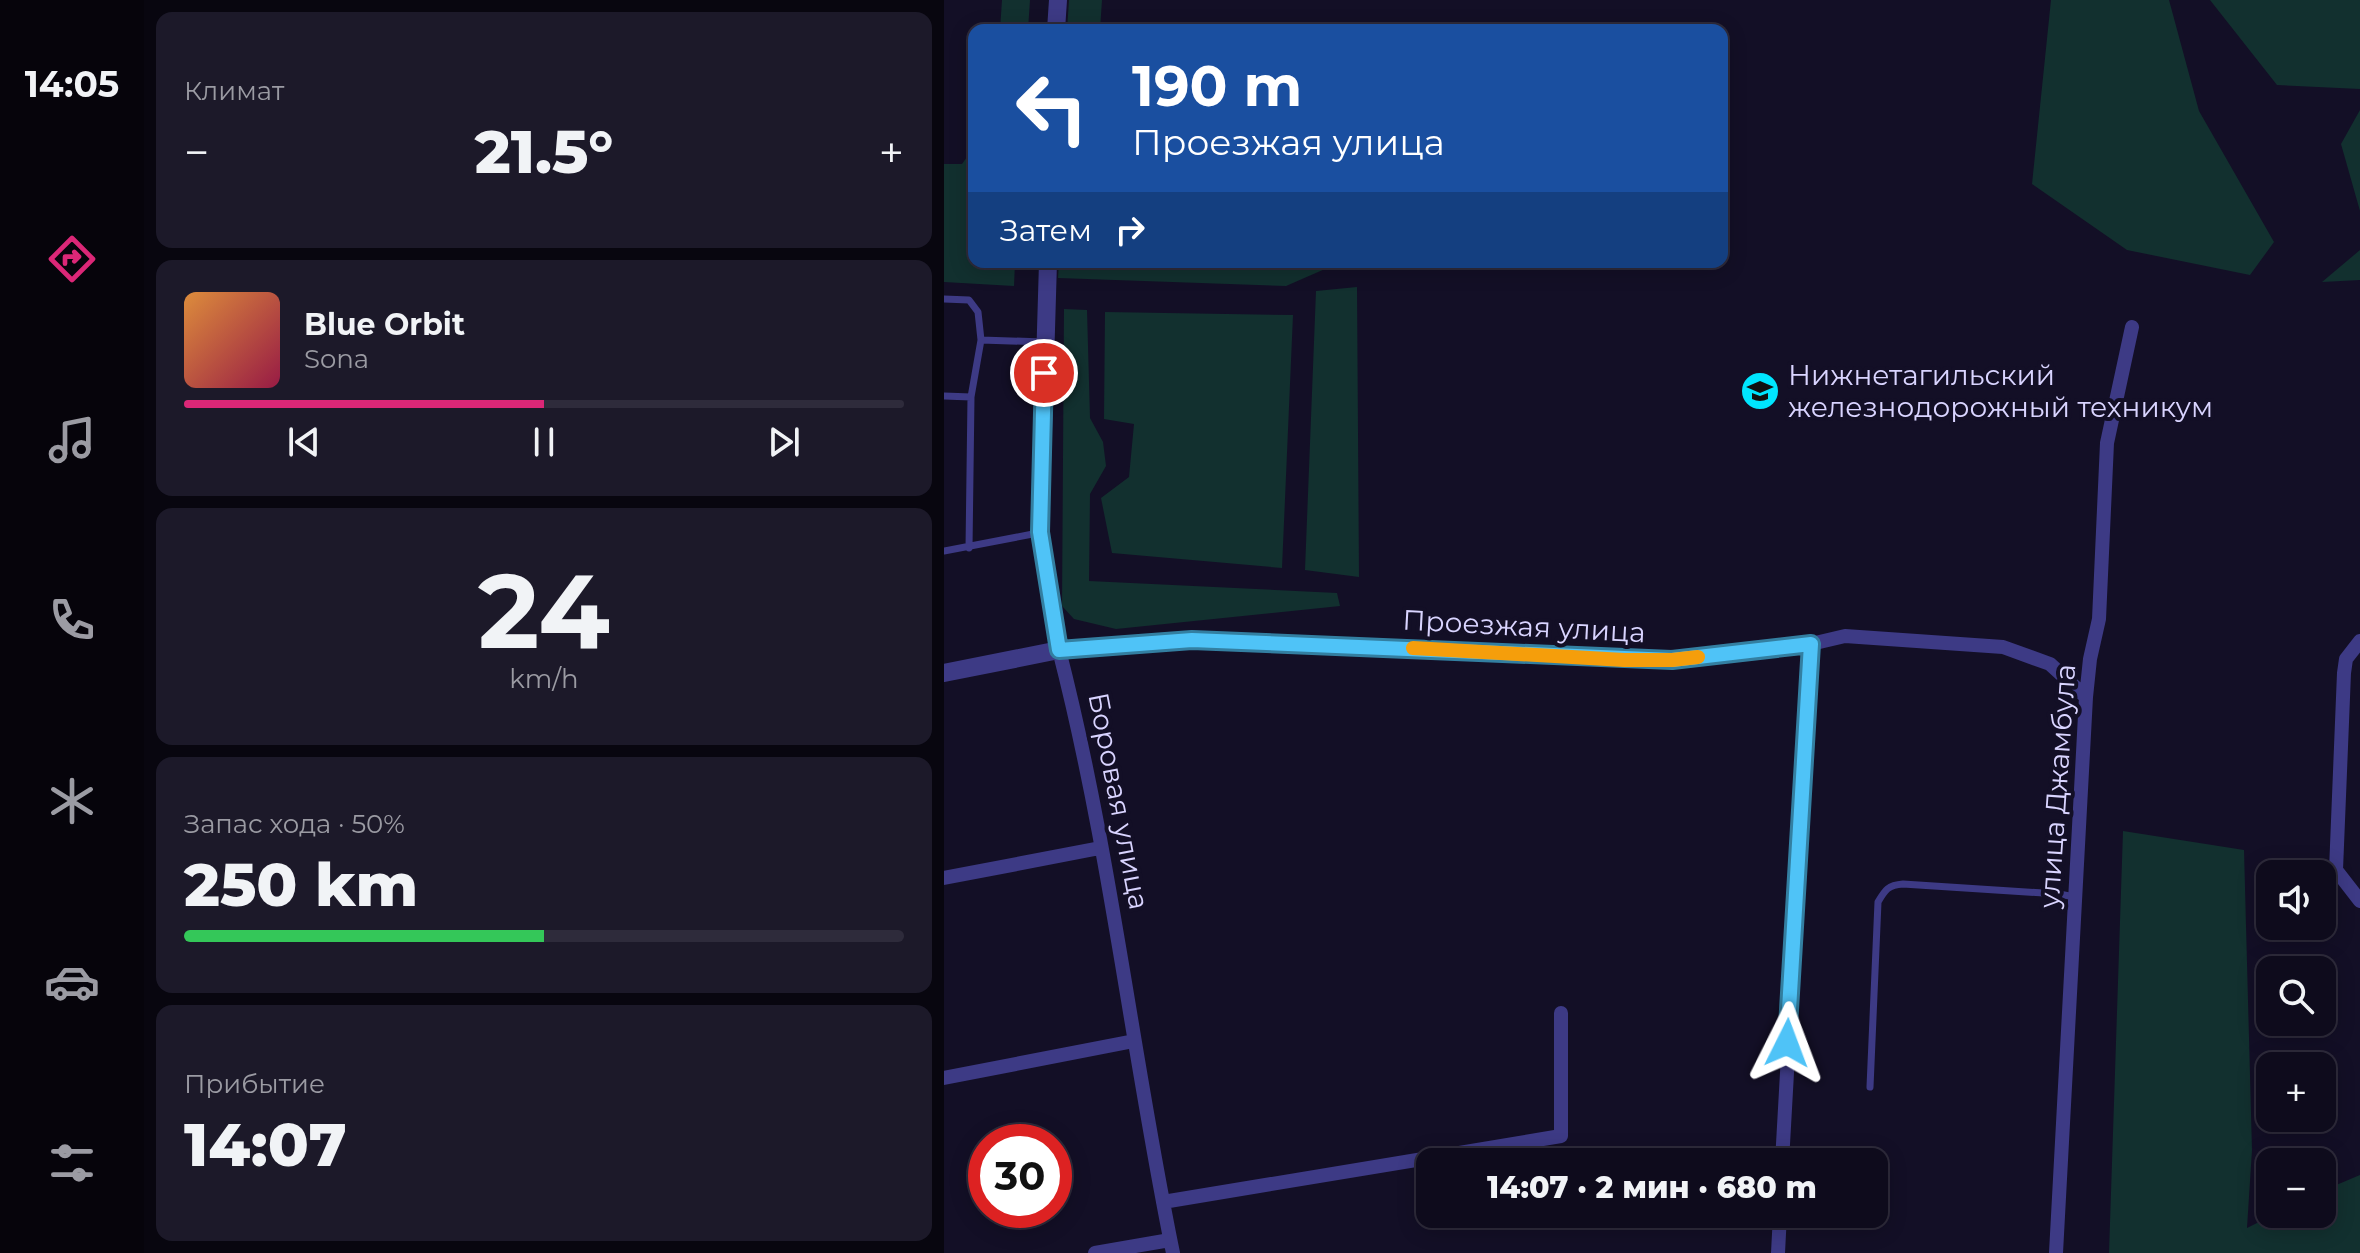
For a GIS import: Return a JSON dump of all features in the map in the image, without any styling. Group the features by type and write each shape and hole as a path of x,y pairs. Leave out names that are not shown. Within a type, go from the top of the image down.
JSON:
{"street":[{"path":"1056,24 1058,0"},
{"name":"Боровая улица","path":"1048,268 1040,532 1059,650 1072,700 1100,848 1171,1246"},
{"name":"улица Джамбула","path":"2056,1253 2086,697 2099,619 2107,443 2132,327"},
{"name":"Проезжая улица","path":"944,673 1059,650 1192,640 1672,660 1811,644 1845,636 2003,647 2050,664 2086,697"},
{"path":"2360,641 2346,659 2344,673 2336,870 2360,901"},
{"path":"1783,1148 1811,644"},
{"path":"944,878 1100,848"},
{"path":"1163,1202 1561,1136 1561,1013"},
{"path":"944,1078 1134,1041"},
{"path":"1778,1253 1779,1228"},
{"path":"1095,1253 1171,1246"}],"lane":[{"path":"944,299 969,300 978,312 981,340 971,397 969,548"},
{"path":"981,340 1044,342"},
{"path":"944,396 971,397"},
{"path":"944,551 1040,532"},
{"path":"1870,1087 1878,902 1885,889 1903,884 2075,897"}],"green space":[{"path":"1002,0 1030,0 1028,24 1000,24"},
{"path":"1069,0 1102,0 1100,24 1067,24"},
{"path":"2051,0 2169,0 2199,111 2274,242 2250,275 2127,250 2032,184"},
{"path":"2210,0 2360,0 2360,89 2277,85"},
{"path":"2360,110 2360,211 2341,144"},
{"path":"968,156 968,268 1015,268 1014,286 944,282 944,164 962,164"},
{"path":"2360,250 2360,280 2322,282"},
{"path":"1059,268 1327,268 1286,286 1058,278"},
{"path":"1357,287 1359,577 1305,570 1316,291"},
{"path":"1064,309 1087,310 1090,418 1103,442 1106,466 1090,494 1089,581 1337,593 1340,606 1116,629 1074,619 1062,606"},
{"path":"1105,312 1293,315 1282,568 1112,553 1101,498 1129,477 1134,424 1104,419"},
{"path":"2123,831 2244,850 2252,1150 2247,1228 2256,1224 2256,1228 2336,1228 2336,1185 2360,1175 2360,1253 2109,1253"}],"slow traffic":[{"path":"1413,648 1624,660 1698,657"}],"place":[{"name":"Нижнетагильский железнодорожный техникум","path":"1760,391"}],"route":[{"path":"1044,373 1040,532 1059,650 1192,640 1672,660 1811,644 1787,1043"}]}
